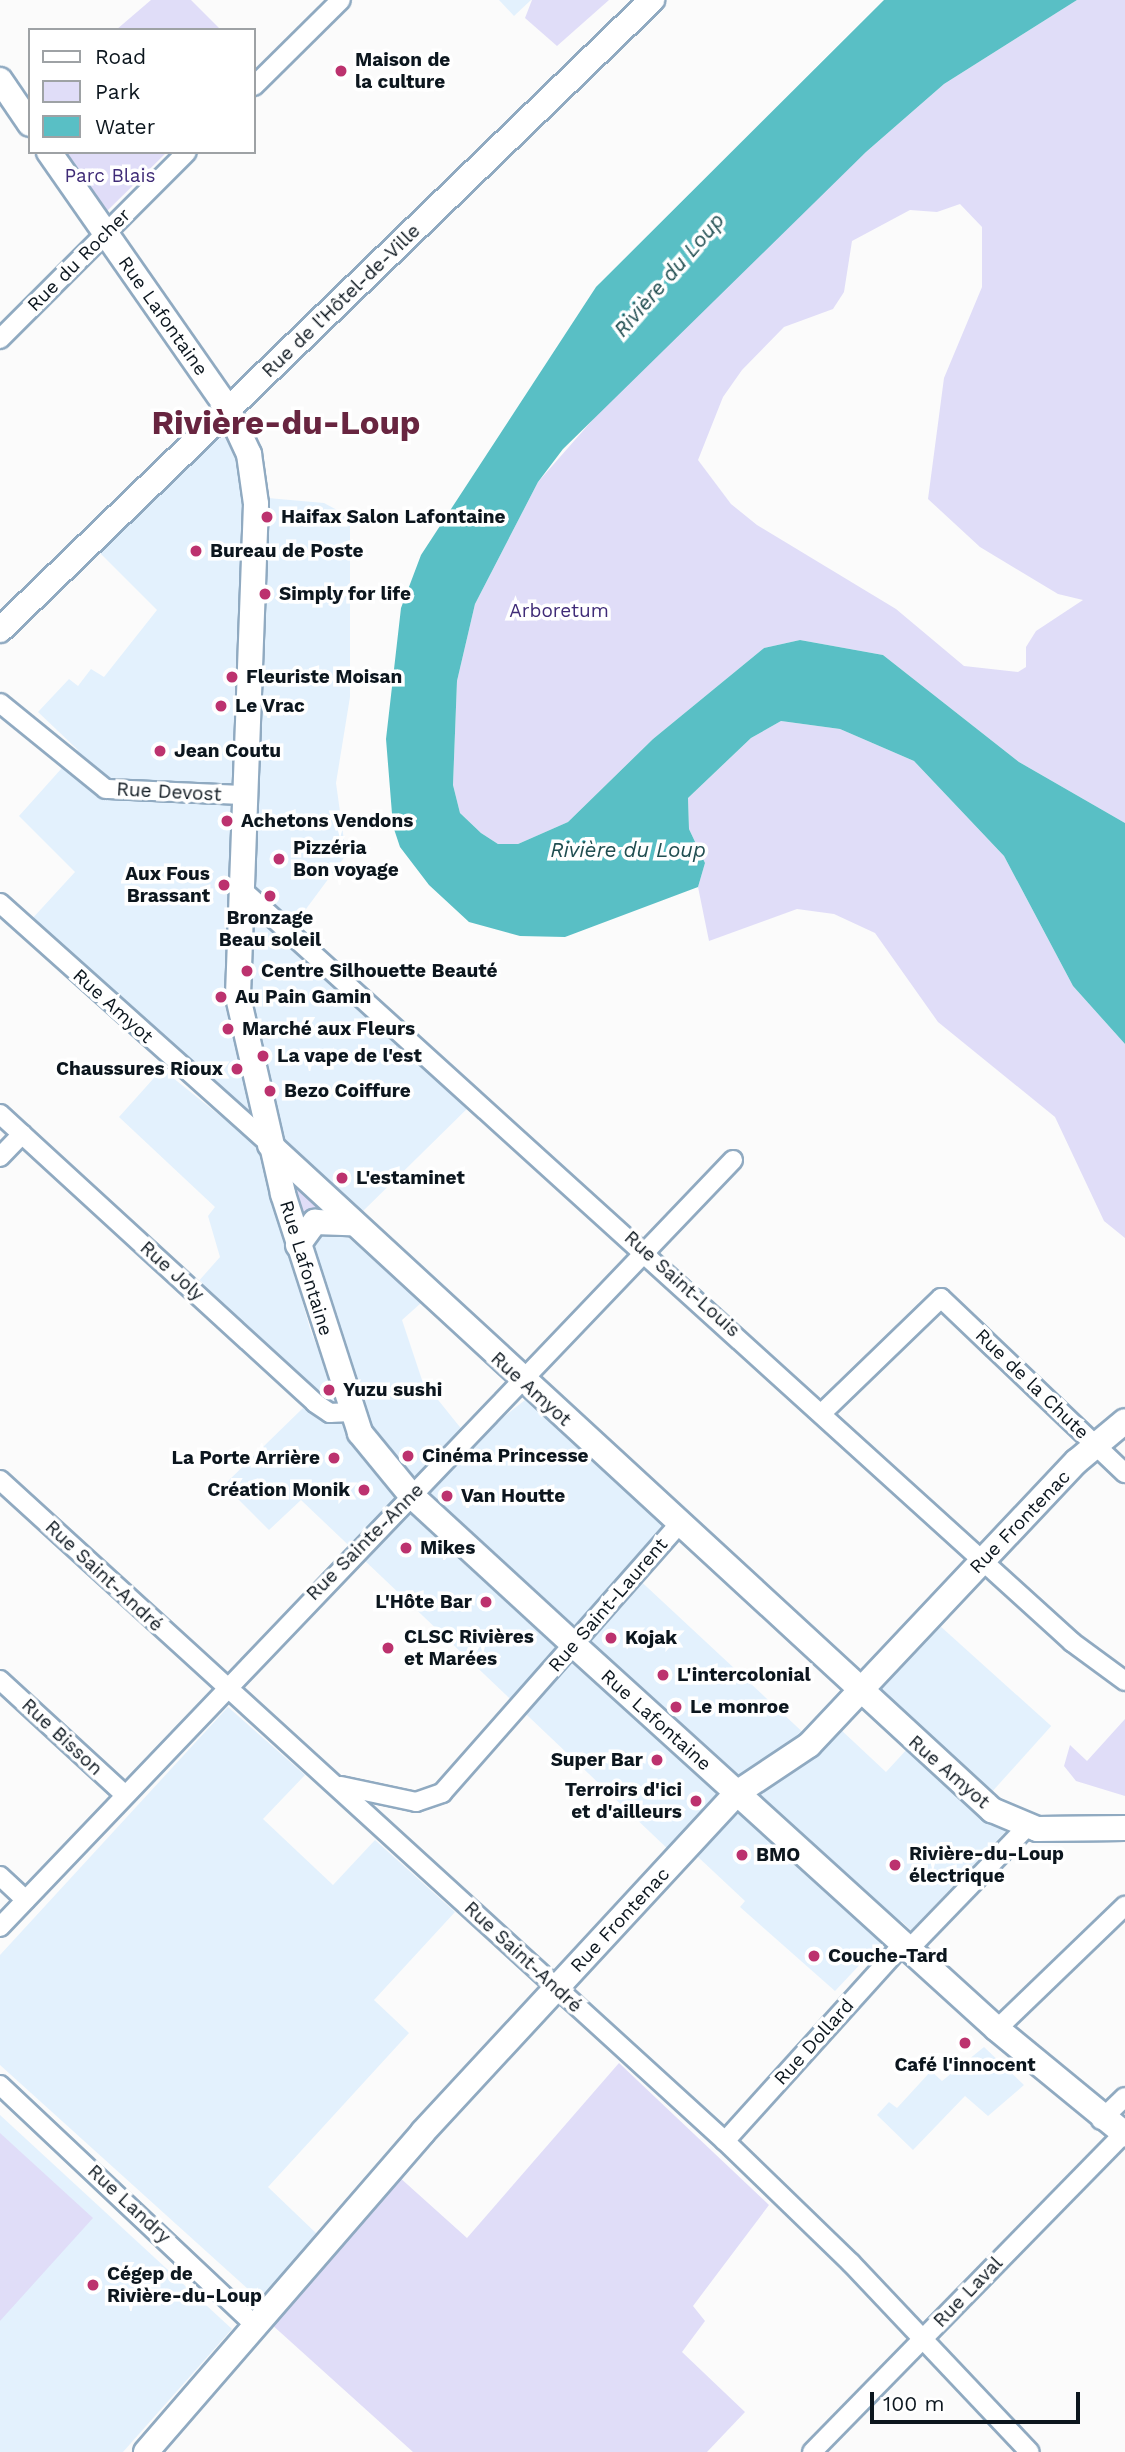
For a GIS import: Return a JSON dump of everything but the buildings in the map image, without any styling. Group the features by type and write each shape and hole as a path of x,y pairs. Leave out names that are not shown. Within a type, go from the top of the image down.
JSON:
{"main road":[{"name":"Rue de l'Hôtel-de-Ville","path":"0,630 652,0"},
{"path":"0,80 28,121"},
{"name":"Rue Lafontaine","path":"50,154 228,409 249,454 256,505 238,886 238,997 270,1144 350,1412 373,1454 411,1495 997,2029 1123,2137"},
{"name":"Rue Amyot","path":"270,1144 350,1223 521,1381 681,1522 859,1692 992,1810 1027,1827 1125,1828"},
{"path":"298,1245 315,1222 350,1223"},
{"name":"Rue Frontenac","path":"146,2452 255,2325 556,1989 737,1793 802,1751 984,1558 1125,1421"}],"street":[{"path":"256,84 341,0"},
{"name":"Rue du Rocher","path":"0,339 185,154"},
{"name":"Rue Devost","path":"0,703 106,789 244,795"},
{"name":"Rue Saint-Louis","path":"238,886 823,1412 1096,1663 1125,1681"},
{"name":"Rue Amyot","path":"0,903 270,1144"},
{"name":"Rue Joly","path":"0,1114 288,1378 327,1411 350,1412"},
{"path":"0,1157 22,1134"},
{"name":"Rue Sainte-Anne","path":"0,1927 224,1686 733,1160"},
{"name":"Rue de la Chute","path":"823,1412 937,1298 1125,1473"},
{"name":"Rue Saint-André","path":"0,1480 725,2141 923,2337 1030,2452"},
{"name":"Rue Saint-Laurent","path":"335,1784 416,1802 435,1798 454,1783 681,1522"},
{"name":"Rue Bisson","path":"0,1680 124,1794"},
{"name":"Rue Dollard","path":"725,2141 906,1946 1027,1827"},
{"path":"0,1876 26,1900"},
{"path":"997,2029 1125,1906"},
{"name":"Rue Landry","path":"0,2085 255,2325"},
{"path":"1101,2120 1125,2097"},
{"name":"Rue Laval","path":"812,2452 1123,2137"}],"shaded area":[{"path":"499,0 531,0 514,16"},
{"path":"224,426 243,459 246,496 324,503 350,517 350,697 336,783 346,855 289,932 478,1098 358,1216 287,1150 229,1008 250,1113 31,920 75,872 19,816 78,750 38,712 69,679 78,686 91,669 104,677 157,610 95,548"},
{"path":"162,1069 260,1148 310,1329 342,1408 326,1403 197,1283 220,1257 208,1216 215,1207 119,1117"},
{"path":"341,1231 421,1303 402,1320 422,1380 472,1442 544,1385 687,1516 633,1574 809,1738 839,1728 886,1772 908,1748 1006,1831 911,1930 901,1921 835,1991 740,1907 745,1901 681,1841 671,1852 301,1500 269,1530 224,1485 303,1408 325,1421 345,1421 349,1442 392,1491 309,1234"},
{"path":"939,1625 1051,1726 992,1791 880,1690"},
{"path":"228,1707 305,1775 263,1819 333,1885 375,1840 455,1912 374,2000 409,2033 268,2187 318,2235 259,2299 0,2065 0,1955"},
{"path":"984,2047 1024,2085 988,2116 965,2096 913,2150 877,2115 889,2102 897,2108 931,2071 942,2081"},
{"name":"Cégep de Rivière-du-Loup","path":"0,2115 232,2329 123,2452 0,2452"}],"green space":[{"path":"151,0 191,0 219,28 118,28"},
{"path":"532,0 609,0 557,46 525,18"},
{"name":"Arboretum","path":"1077,0 1125,0 1125,823 1019,762 883,655 800,640 764,648 653,739 568,822 518,844 498,844 481,833 460,813 453,785 457,681 475,604 538,482 640,366 866,152 944,84","holes":["960,204 982,227 982,287 944,378 928,499 980,547 1058,594 1083,600 1036,631 1026,647 1026,667 1018,672 964,666 896,609 757,525 731,504 698,460 723,397 742,370 784,327 833,309 844,292 852,241 910,210 937,212"]},
{"name":"Parc Blais","path":"66,154 165,154 106,212"},
{"path":"781,721 840,729 914,761 1004,856 1073,986 1125,1044 1125,1238 1104,1221 1055,1117 938,1022 875,933 834,914 797,909 709,941 698,887 705,863 689,829 688,798 751,738"},
{"path":"281,1170 323,1209 322,1212 301,1225"},
{"path":"1125,1719 1125,1796 1076,1781 1064,1766 1070,1745 1087,1761"},
{"path":"619,2063 769,2205 693,2306 705,2321 682,2352 745,2412 707,2452 413,2452 270,2323 398,2176 467,2238"},
{"path":"0,2133 93,2218 0,2321"}],"water":[{"name":"Rivière du Loup","path":"884,0 1077,0 944,84 866,152 563,449 538,482 475,604 457,681 453,785 460,813 481,833 498,844 518,844 568,822 653,739 764,648 800,640 883,655 1019,762 1125,823 1125,1044 1073,986 1004,856 914,761 840,729 781,721 751,738 688,798 689,829 705,863 698,887 565,937 520,936 469,922 429,885 400,847 393,826 386,739 401,608 421,555 596,287"}],"place":[{"name":"Maison de la culture","path":"341,71"},
{"name":"Haifax Salon Lafontaine","path":"267,517"},
{"name":"Bureau de Poste","path":"196,551"},
{"name":"Simply for life","path":"265,594"},
{"name":"Fleuriste Moisan","path":"232,677"},
{"name":"Le Vrac","path":"221,706"},
{"name":"Jean Coutu","path":"160,751"},
{"name":"Achetons Vendons","path":"227,821"},
{"name":"Pizzéria Bon voyage","path":"279,859"},
{"name":"Aux Fous Brassant","path":"224,885"},
{"name":"Bronzage Beau soleil","path":"270,896"},
{"name":"Centre Silhouette Beauté","path":"247,971"},
{"name":"Au Pain Gamin","path":"221,997"},
{"name":"Marché aux Fleurs","path":"228,1029"},
{"name":"La vape de l'est","path":"263,1056"},
{"name":"Chaussures Rioux","path":"237,1069"},
{"name":"Bezo Coiffure","path":"270,1091"},
{"name":"L'estaminet","path":"342,1178"},
{"name":"Yuzu sushi","path":"329,1390"},
{"name":"Cinéma Princesse","path":"408,1456"},
{"name":"La Porte Arrière","path":"334,1458"},
{"name":"Création Monik","path":"364,1490"},
{"name":"Van Houtte","path":"447,1496"},
{"name":"Mikes","path":"406,1548"},
{"name":"L'Hôte Bar","path":"486,1602"},
{"name":"Kojak","path":"611,1638"},
{"name":"CLSC Rivières et Marées","path":"388,1648"},
{"name":"L'intercolonial","path":"663,1675"},
{"name":"Le monroe","path":"676,1707"},
{"name":"Super Bar","path":"657,1760"},
{"name":"Terroirs d'ici et d'ailleurs","path":"696,1801"},
{"name":"BMO","path":"742,1855"},
{"name":"Rivière-du-Loup électrique","path":"895,1865"},
{"name":"Couche-Tard","path":"814,1956"},
{"name":"Café l'innocent","path":"965,2043"},
{"name":"Cégep de Rivière-du-Loup","path":"93,2285"}],"district":[{"name":"Rivière-du-Loup","path":"286,423"}]}
